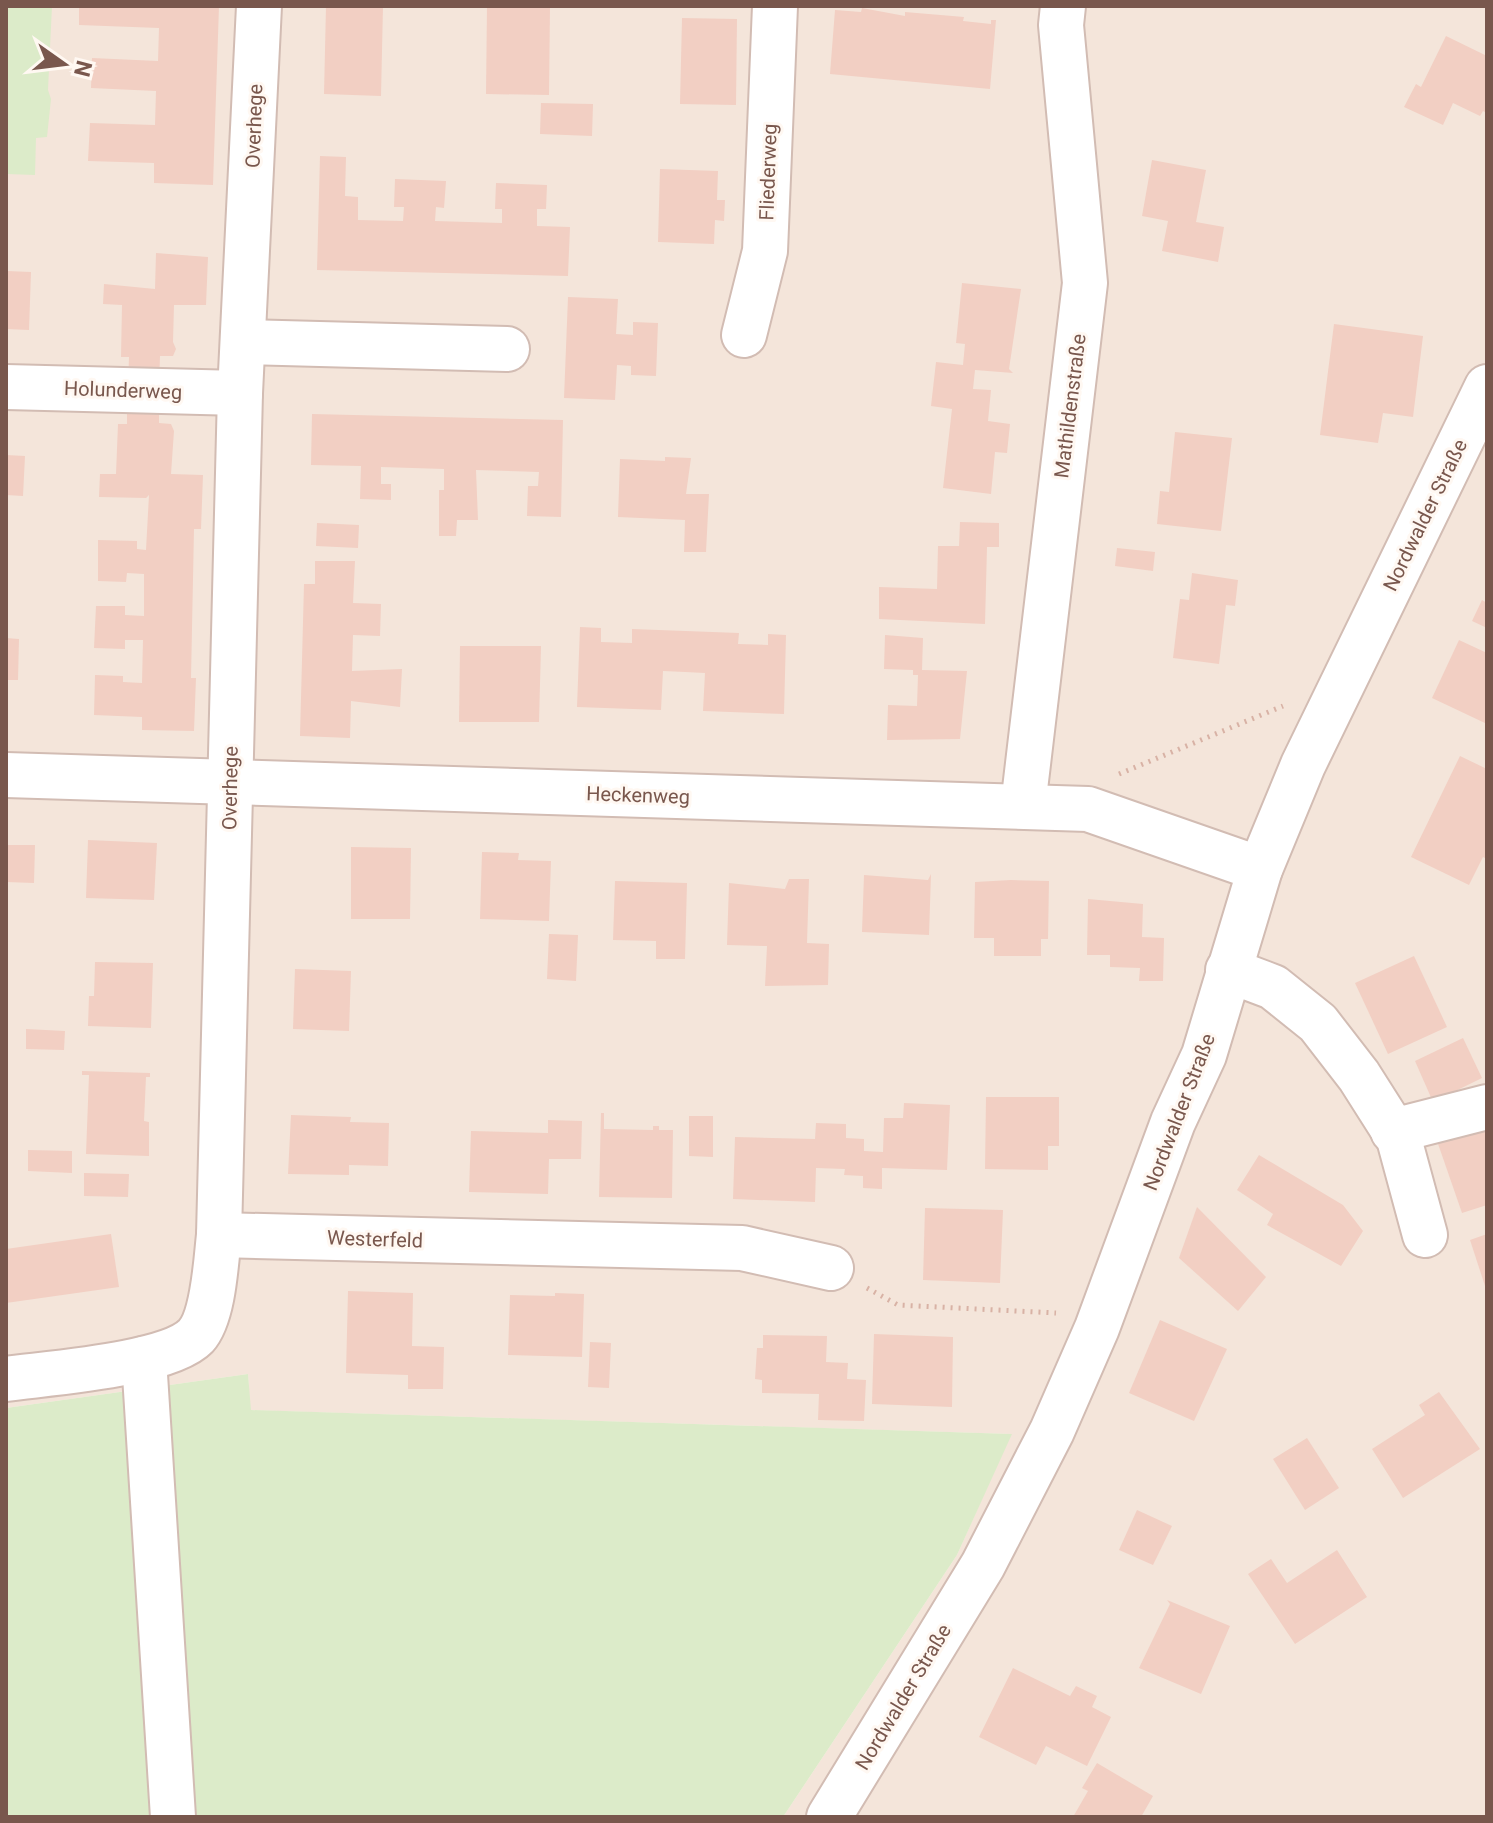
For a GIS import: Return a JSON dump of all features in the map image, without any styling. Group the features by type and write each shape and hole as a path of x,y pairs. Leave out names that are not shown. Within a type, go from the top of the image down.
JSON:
{"street":[{"name":"Overhege","path":"219,1235 240,393 245,342 259,6"},
{"name":"Fliederweg","path":"744,335 765,251 775,6"},
{"name":"Mathildenstraße","path":"1023,806 1085,283 1061,25 1063,6"},
{"path":"245,342 507,349"},
{"name":"Holunderweg","path":"6,387 240,393"},
{"name":"Nordwalder Straße","path":"829,1817 983,1565 1052,1431 1097,1328 1173,1122 1204,1055 1260,869 1327,715 1487,387"},
{"name":"Heckenweg","path":"6,775 1088,809 1260,869"},
{"path":"1228,970 1273,987 1318,1023 1359,1076 1399,1139 1425,1235"},
{"path":"1393,1131 1487,1107"},
{"path":"6,1379 144,1359 164,1354 197,1335 211,1298 219,1235"},
{"name":"Westerfeld","path":"219,1235 742,1248 831,1268"},
{"path":"144,1359 173,1817"}],"path":[{"path":"1088,809 1103,780 1294,702 1327,715"},
{"path":"831,1268 898,1305 1056,1313"}],"shaded area":[{"path":"6,6 1487,6 1487,1817 783,1817 957,1555 1011,1434 250,1410 248,1374 6,1408"}],"green space":[{"path":"6,6 52,6 48,90 51,99 47,137 36,138 35,175 6,174"},
{"path":"248,1374 251,1410 1012,1434 957,1555 783,1817 6,1817 6,1408"}],"building":[{"path":"79,6 219,6 213,185 154,183 154,163 88,161 90,123 155,125 156,91 91,88 92,58 158,61 159,28 79,25"},
{"path":"326,6 383,6 381,96 324,94"},
{"path":"487,6 550,6 549,95 486,94"},
{"path":"862,8 905,16 905,12 964,17 963,21 991,24 991,20 996,20 990,89 830,74 835,10 861,12"},
{"path":"682,18 737,19 736,105 680,104"},
{"path":"1446,36 1487,56 1487,113 1483,111 1480,116 1453,103 1443,125 1404,107 1416,84 1421,87"},
{"path":"541,103 593,104 592,136 540,134"},
{"path":"320,156 346,157 345,196 358,197 358,220 403,221 404,207 394,207 395,179 446,181 444,208 436,207 435,221 502,223 502,209 495,209 496,183 547,185 546,209 537,209 537,226 570,227 568,276 317,270"},
{"path":"1152,160 1206,170 1196,222 1224,227 1218,262 1162,251 1168,221 1142,216"},
{"path":"660,169 718,171 717,200 725,200 724,221 715,220 714,244 658,242"},
{"path":"156,253 208,257 206,305 174,305 173,342 176,349 173,356 160,356 159,385 128,385 129,357 121,357 122,305 103,304 104,284 155,289"},
{"path":"7,271 31,272 29,330 6,329"},
{"path":"962,283 1021,289 1009,369 1013,373 975,370 973,389 991,390 988,421 1010,424 1007,453 995,452 991,494 943,488 952,409 931,406 936,362 963,365 965,344 956,343"},
{"path":"568,297 618,299 616,334 633,335 633,322 658,323 656,376 631,375 631,366 617,365 615,400 564,398"},
{"path":"1334,324 1423,336 1413,417 1383,413 1378,443 1320,435"},
{"path":"127,406 159,407 159,423 171,424 174,431 171,474 203,475 201,529 194,529 191,678 196,678 194,731 142,730 142,717 94,715 95,675 123,676 123,682 142,683 143,640 125,640 125,649 94,648 96,606 125,606 125,615 144,616 144,574 127,573 126,582 98,581 98,540 137,541 137,549 146,550 149,495 146,498 99,497 100,474 116,474 118,424 127,424"},
{"path":"312,414 563,420 561,517 527,516 528,486 538,486 539,472 476,470 478,520 457,520 456,536 439,536 439,490 444,490 444,469 381,467 381,484 391,484 391,500 360,499 361,466 311,465"},
{"path":"1175,432 1232,438 1221,531 1157,524 1160,491 1169,492"},
{"path":"6,455 25,456 23,496 6,495"},
{"path":"665,457 691,458 686,494 709,494 706,552 684,552 685,520 618,517 620,459 665,461"},
{"path":"960,522 999,523 999,547 987,547 985,624 879,619 879,587 937,589 938,546 959,546"},
{"path":"317,523 359,525 358,548 316,546"},
{"path":"1117,548 1155,552 1153,571 1115,566"},
{"path":"315,561 355,561 353,603 381,604 380,636 353,635 352,671 402,669 400,707 351,701 350,738 300,736 304,584 315,584"},
{"path":"1192,573 1238,580 1235,606 1226,605 1219,664 1173,658 1180,599 1189,600"},
{"path":"1482,600 1487,603 1487,628 1472,621"},
{"path":"580,627 601,628 601,642 632,643 632,629 739,633 738,644 768,645 768,634 786,635 784,714 703,711 705,673 663,671 661,710 577,707"},
{"path":"885,635 923,638 922,670 967,671 960,739 887,740 888,705 917,706 918,675 913,675 913,670 884,669"},
{"path":"6,638 19,639 18,680 6,680"},
{"path":"1459,640 1487,653 1487,724 1432,698"},
{"path":"460,646 541,646 539,722 459,722"},
{"path":"1460,756 1487,769 1487,859 1483,857 1469,885 1411,857"},
{"path":"88,840 157,843 154,900 86,898"},
{"path":"6,845 35,845 34,883 6,882"},
{"path":"351,847 411,848 410,919 351,919"},
{"path":"482,852 519,853 518,860 551,861 549,921 480,919"},
{"path":"931,874 929,935 862,932 864,875 928,880"},
{"path":"789,879 809,879 807,943 829,944 828,985 765,986 767,946 727,945 729,883 785,889"},
{"path":"615,881 687,883 685,959 656,959 656,941 613,940"},
{"path":"1049,881 1048,939 1041,939 1041,956 994,956 994,938 974,938 975,882"},
{"path":"1088,899 1143,904 1142,937 1164,938 1163,981 1139,981 1140,968 1110,967 1110,955 1087,955"},
{"path":"549,934 578,935 576,981 547,979"},
{"path":"1414,956 1447,1027 1388,1054 1355,983"},
{"path":"95,962 153,963 151,1028 88,1026 89,996 94,996"},
{"path":"295,969 351,971 349,1031 293,1029"},
{"path":"26,1029 65,1031 64,1050 26,1049"},
{"path":"1463,1038 1482,1078 1433,1102 1415,1061"},
{"path":"82,1071 150,1073 150,1077 146,1077 144,1121 149,1122 149,1156 86,1154 89,1075 82,1075"},
{"path":"986,1097 1059,1097 1059,1146 1048,1146 1048,1170 985,1169"},
{"path":"904,1103 950,1105 947,1170 882,1168 882,1189 863,1188 863,1176 844,1175 845,1169 816,1168 815,1202 733,1199 735,1137 815,1139 816,1123 846,1124 846,1138 864,1139 864,1151 883,1152 884,1118 903,1118"},
{"path":"601,1113 604,1113 604,1129 653,1130 653,1126 659,1126 659,1130 673,1130 672,1198 599,1197"},
{"path":"291,1115 351,1117 350,1122 389,1123 388,1166 349,1165 349,1175 288,1174"},
{"path":"689,1116 713,1116 713,1157 689,1156"},
{"path":"548,1120 582,1121 581,1159 549,1159 548,1194 469,1192 471,1131 548,1133"},
{"path":"1487,1120 1487,1205 1462,1213 1436,1138"},
{"path":"28,1150 72,1151 72,1173 28,1171"},
{"path":"1259,1155 1343,1205 1363,1231 1341,1266 1267,1225 1273,1214 1237,1190"},
{"path":"84,1173 129,1174 128,1197 84,1196"},
{"path":"1197,1207 1266,1277 1238,1311 1179,1258"},
{"path":"925,1208 1003,1210 1000,1283 923,1280"},
{"path":"111,1234 119,1287 6,1303 6,1249"},
{"path":"1487,1234 1487,1289 1486,1289 1470,1240"},
{"path":"348,1291 413,1293 412,1346 444,1347 443,1389 408,1389 408,1375 346,1373"},
{"path":"555,1293 584,1294 582,1357 508,1355 510,1295 555,1296"},
{"path":"1160,1320 1227,1349 1194,1421 1129,1393"},
{"path":"874,1334 953,1337 952,1407 872,1404"},
{"path":"763,1335 827,1336 826,1362 848,1363 847,1379 866,1380 864,1421 818,1420 819,1394 762,1393 762,1380 755,1379 757,1348 763,1348"},
{"path":"590,1342 611,1343 609,1388 588,1387"},
{"path":"1439,1392 1480,1449 1403,1498 1372,1449 1425,1415 1419,1405"},
{"path":"1307,1438 1339,1488 1305,1510 1273,1459"},
{"path":"1137,1510 1172,1526 1153,1565 1119,1550"},
{"path":"1337,1550 1367,1597 1295,1644 1248,1574 1271,1559 1287,1583"},
{"path":"1167,1600 1230,1626 1201,1694 1139,1668 1170,1604"},
{"path":"1013,1668 1070,1696 1076,1686 1097,1696 1092,1707 1111,1717 1087,1766 1046,1746 1036,1765 979,1737"},
{"path":"1097,1763 1153,1796 1141,1817 1073,1817 1088,1791 1082,1788"}]}
